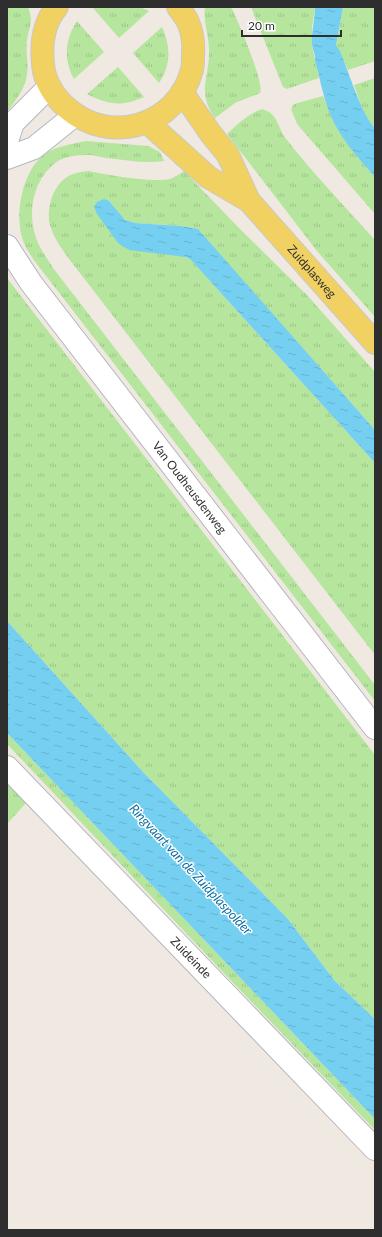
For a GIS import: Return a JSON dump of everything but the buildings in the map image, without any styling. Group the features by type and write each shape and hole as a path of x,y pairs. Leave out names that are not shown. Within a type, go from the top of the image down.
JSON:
{"main road":[{"path":"54,8 45,28 42,48 43,68 49,86 60,103 75,115 91,124 110,128 129,128 147,122 167,110 182,92 192,70 194,44 187,20 178,7"},
{"name":"Zuidplasweg","path":"182,92 211,134 228,155 249,201 375,343"},
{"name":"Zuidplasweg","path":"147,122 208,177 249,201"}],"street":[{"path":"7,141 13,123 49,86"},
{"path":"7,158 34,148 75,115"},
{"name":"Van Oudheusdenweg","path":"7,246 31,283 375,728"},
{"name":"Zuideinde","path":"7,766 375,1149"}],"green space":[{"path":"7,7 28,7 31,20 27,44 28,66 25,84 20,94 7,112"},
{"path":"140,7 149,11 119,38 93,8"},
{"path":"205,7 231,7 250,51 260,87 260,93 235,103 215,118 209,109 205,92 209,50"},
{"path":"251,7 315,7 312,27 312,46 319,78 287,89 283,87"},
{"path":"343,7 375,7 375,61 348,70 336,45"},
{"path":"77,21 104,52 74,79 68,64 67,50 70,35"},
{"path":"162,27 167,42 168,63 159,83 133,53"},
{"path":"118,67 144,97 129,102 115,103 102,101 87,94"},
{"path":"375,78 375,128 365,114 354,85"},
{"path":"323,96 345,139 375,177 375,214 297,124 291,109 294,104"},
{"path":"262,109 272,114 286,139 375,240 375,317 317,251 227,134 248,116"},
{"path":"86,141 148,146 160,152 164,161 135,161 80,155 58,161 43,177 34,196 32,207 33,228 40,246 53,268 375,685 375,701 32,258 26,248 19,221 22,195 30,171 37,161 49,151"},
{"path":"89,171 142,179 163,180 170,179 184,171 307,295 375,372 375,430 198,230 181,226 135,223 124,220 109,201 95,207 191,260 375,463 375,655 66,255 57,241 51,229 49,219 49,207 53,195 59,184 69,176 76,173"},
{"path":"7,278 375,755 375,1019 334,980 288,919 143,772 7,621"},
{"path":"7,733 375,1119 375,1130 7,744"},
{"path":"7,784 26,803 7,824"}],"water":[{"path":"315,7 343,7 336,45 340,51 365,114 375,128 375,177 344,139 334,123 323,94 312,45"},
{"path":"104,199 109,201 125,220 135,223 181,226 198,229 375,430 375,463 191,260 186,257 129,250 118,243 97,214 94,207 97,202"},
{"name":"Ringvaart van de Zuidplaspolder","path":"7,621 143,772 288,919 334,980 375,1019 375,1119 7,733"}]}
